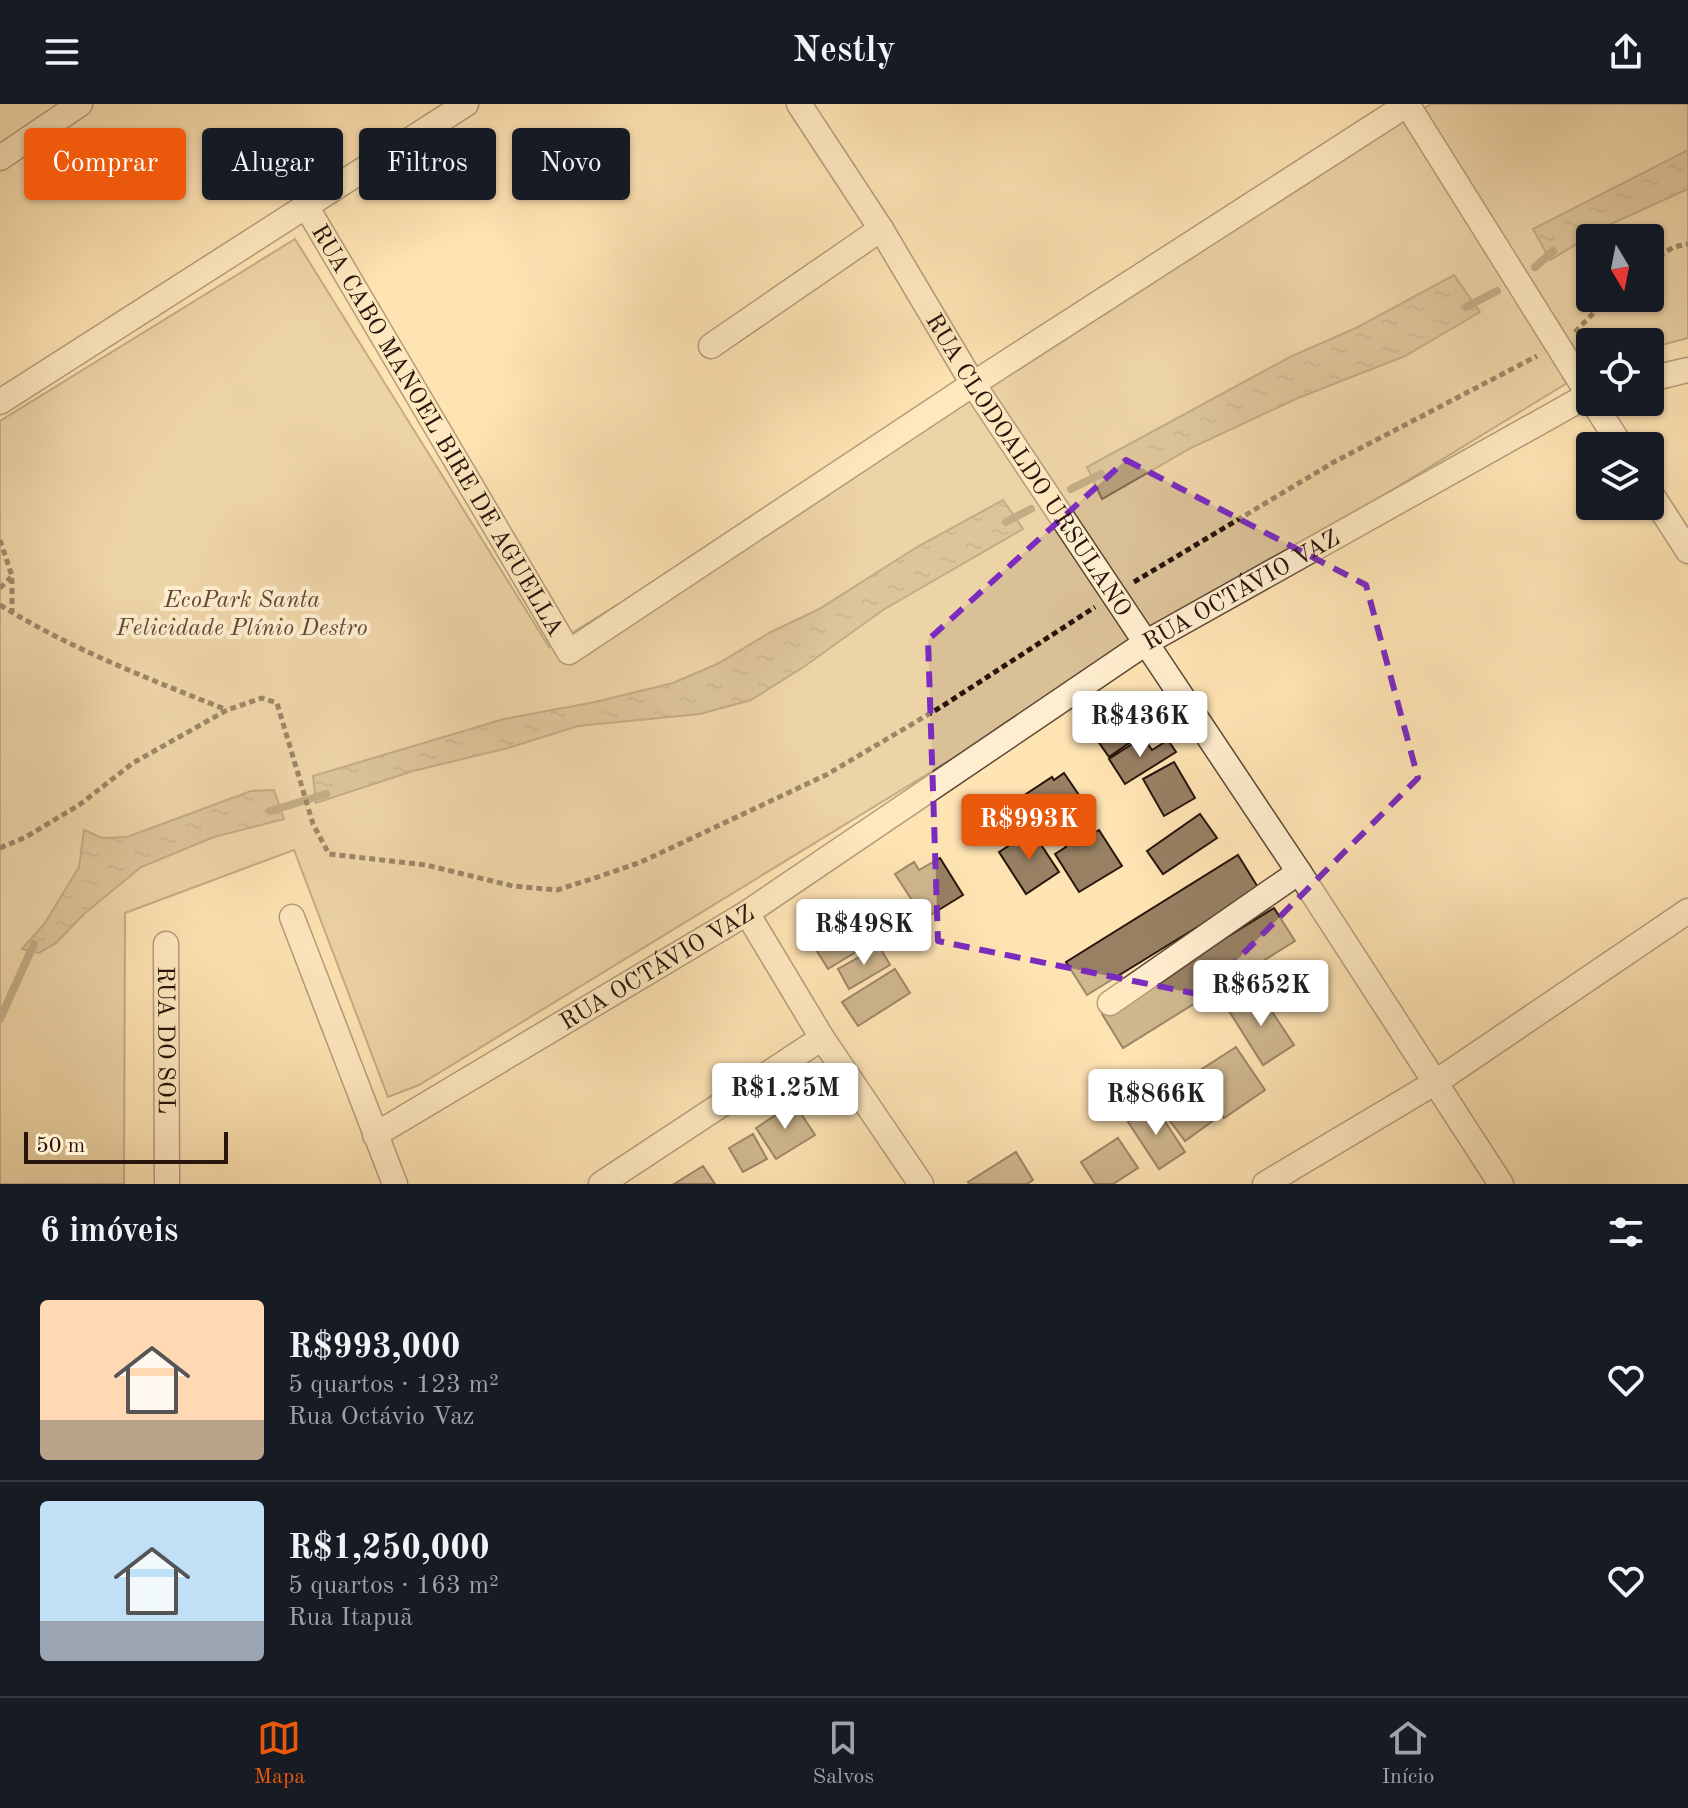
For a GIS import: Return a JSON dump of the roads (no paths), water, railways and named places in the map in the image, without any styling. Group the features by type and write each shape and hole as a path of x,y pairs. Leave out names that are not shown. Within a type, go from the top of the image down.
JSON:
{"street":[{"path":"0,158 80,104"},
{"path":"0,402 466,104"},
{"name":"RUA CLODOALDO URSULANO","path":"799,104 881,229 973,384 1299,872 1501,1184"},
{"path":"973,384 1408,104 1576,374"},
{"name":"RUA CABO MANOEL BIRE DE AGUELLA","path":"306,206 569,652 973,384"},
{"path":"711,346 881,229"},
{"path":"1664,376 1688,370"},
{"name":"RUA OCTÁVIO VAZ","path":"375,1135 747,913 1147,642 1576,405"},
{"path":"1664,514 1688,551"},
{"path":"1110,1003 1299,872"},
{"path":"1265,1184 1436,1082 1688,911"},
{"path":"747,913 822,1038 921,1184"},
{"path":"292,917 395,1184"},
{"name":"RUA DO SOL","path":"166,944 167,1184"},
{"path":"601,1184 822,1038"}],"water":[{"path":"1688,150 1688,189 1611,224 1576,224 1576,245 1550,260 1533,229"},
{"path":"1454,275 1480,312 1405,356 1298,398 1191,448 1102,499 1087,467 1290,357 1356,328"},
{"path":"1003,500 1023,529 883,610 751,700 700,714 578,726 508,748 413,771 316,803 313,776 504,719 673,683 719,663 769,633 819,609 917,547"},
{"path":"274,790 284,819 214,837 141,867 84,914 56,943 39,953 22,949 45,923 79,867 84,830 102,838 127,837 251,791"}],"waterway":[{"path":"1535,267 1553,251"},
{"path":"1466,307 1497,291"},
{"path":"1071,489 1101,474"},
{"path":"1006,522 1031,509"},
{"path":"270,811 326,794"},
{"path":"0,1019 34,944"}],"park label":[{"name":"EcoPark Santa Felicidade Plínio Destro","path":"242,613"}]}
